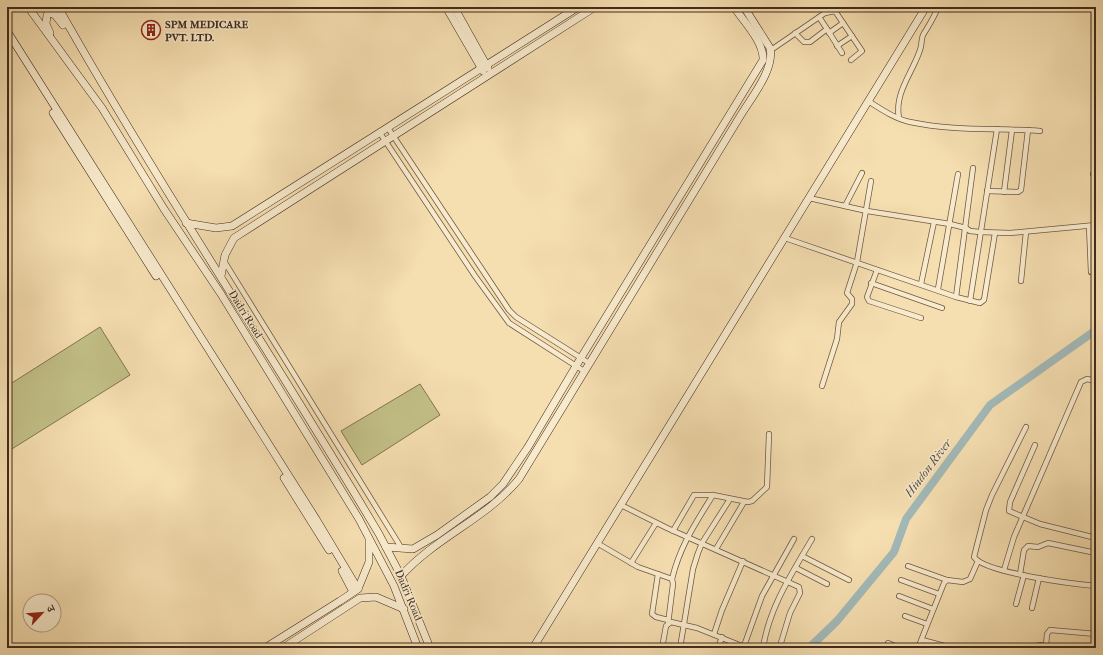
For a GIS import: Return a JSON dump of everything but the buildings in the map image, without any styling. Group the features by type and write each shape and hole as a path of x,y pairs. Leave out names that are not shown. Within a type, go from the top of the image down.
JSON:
{"street":[{"name":"Dadri Road","path":"28,7 102,108 164,209 221,294 368,535 404,609 418,648"},
{"path":"35,7 42,7"},
{"name":"Dadri Road","path":"58,7 87,59 186,222 366,511 401,576 430,648"},
{"path":"446,7 489,75"},
{"path":"454,7 484,67"},
{"path":"186,222 216,228 232,226 578,7"},
{"path":"221,276 225,255 234,238 595,7"},
{"path":"386,547 402,550 413,549 437,535 490,497 503,484 528,448 576,366 761,64 763,56 758,44 734,7"},
{"path":"401,576 426,552 508,493 520,479 584,371 766,74 770,65 771,52 744,7"},
{"path":"533,648 926,7"},
{"path":"899,118 898,105 903,87 920,51 922,37 932,23 938,7"},
{"path":"763,56 771,52 795,33 819,17 829,11 835,11 862,51 851,60"},
{"path":"62,55 46,24 45,18 50,13 59,19 87,59"},
{"path":"819,17 842,53"},
{"path":"795,33 804,42 810,42 843,23"},
{"path":"7,30 316,519 355,590"},
{"path":"837,46 852,36"},
{"path":"7,39 355,590"},
{"path":"868,101 909,122 934,125 1040,131"},
{"path":"388,128 509,310 516,317 589,363"},
{"path":"970,301 997,129"},
{"path":"1004,192 1012,130"},
{"path":"987,191 1018,192 1021,190 1028,130"},
{"path":"380,133 475,276 509,323 584,371"},
{"path":"956,297 973,168"},
{"path":"844,206 862,173"},
{"path":"938,289 958,174"},
{"path":"822,386 837,339 839,322 852,304 852,299 847,293 857,262 871,181"},
{"path":"298,185 303,194"},
{"path":"809,198 867,211 950,224 966,228 970,231 980,232 1026,232 1096,225"},
{"path":"921,284 934,222"},
{"path":"1089,226 1091,272"},
{"path":"1021,281 1026,232"},
{"path":"785,238 877,270 938,289 956,297 980,303 984,300 995,233"},
{"path":"224,261 402,550"},
{"path":"877,270 867,297 869,301 921,318"},
{"path":"871,283 942,308"},
{"path":"1004,570 1006,558 1022,517 1081,382 1087,379 1096,381"},
{"path":"1026,427 1000,478 986,510 974,557 978,561 1004,570 1039,578 1096,586"},
{"path":"673,531 694,495 713,495 744,502 752,501 769,484 768,434"},
{"path":"1034,445 1008,509 1010,512 1040,524 1096,538"},
{"path":"662,648 668,622 673,584 672,579 678,556 686,537 713,495"},
{"path":"680,648 693,569 702,543 730,499"},
{"path":"716,549 744,502"},
{"path":"621,505 686,537 799,587 800,592 790,613 780,646 776,648"},
{"path":"631,563 656,523"},
{"path":"265,648 330,608 355,590 368,562 370,550 368,535"},
{"path":"744,646 762,596 794,539"},
{"path":"763,648 766,631 788,581 812,539"},
{"path":"597,543 631,563 672,579"},
{"path":"1016,604 1022,574 1024,550 1028,546 1038,547 1048,543 1096,553"},
{"path":"802,556 849,580"},
{"path":"714,634 722,610 743,561"},
{"path":"908,566 947,580 963,582 970,579 978,561"},
{"path":"796,568 827,584"},
{"path":"658,574 652,614 656,617 668,622 714,634 744,646 768,648"},
{"path":"1032,608 1039,578"},
{"path":"901,580 939,594"},
{"path":"918,648 939,594 947,580"},
{"path":"899,596 933,609"},
{"path":"283,648 360,598 369,597 385,600 404,609"},
{"path":"330,608 335,615"},
{"path":"905,616 927,624"},
{"path":"1044,647 1047,634 1050,630 1096,634"},
{"path":"718,648 722,637"},
{"path":"922,640 952,648"},
{"path":"888,644 900,648"},
{"path":"1030,648 1035,646 1061,648"}],"shaded area":[{"path":"100,327 130,375 7,452 7,386"},
{"path":"420,384 440,415 362,465 341,431"}],"waterway":[{"name":"Hindon River","path":"809,648 837,621 894,552 906,519 990,405 1096,330"}],"place":[{"name":"SPM MEDICARE PVT. LTD.","path":"151,30"}]}
